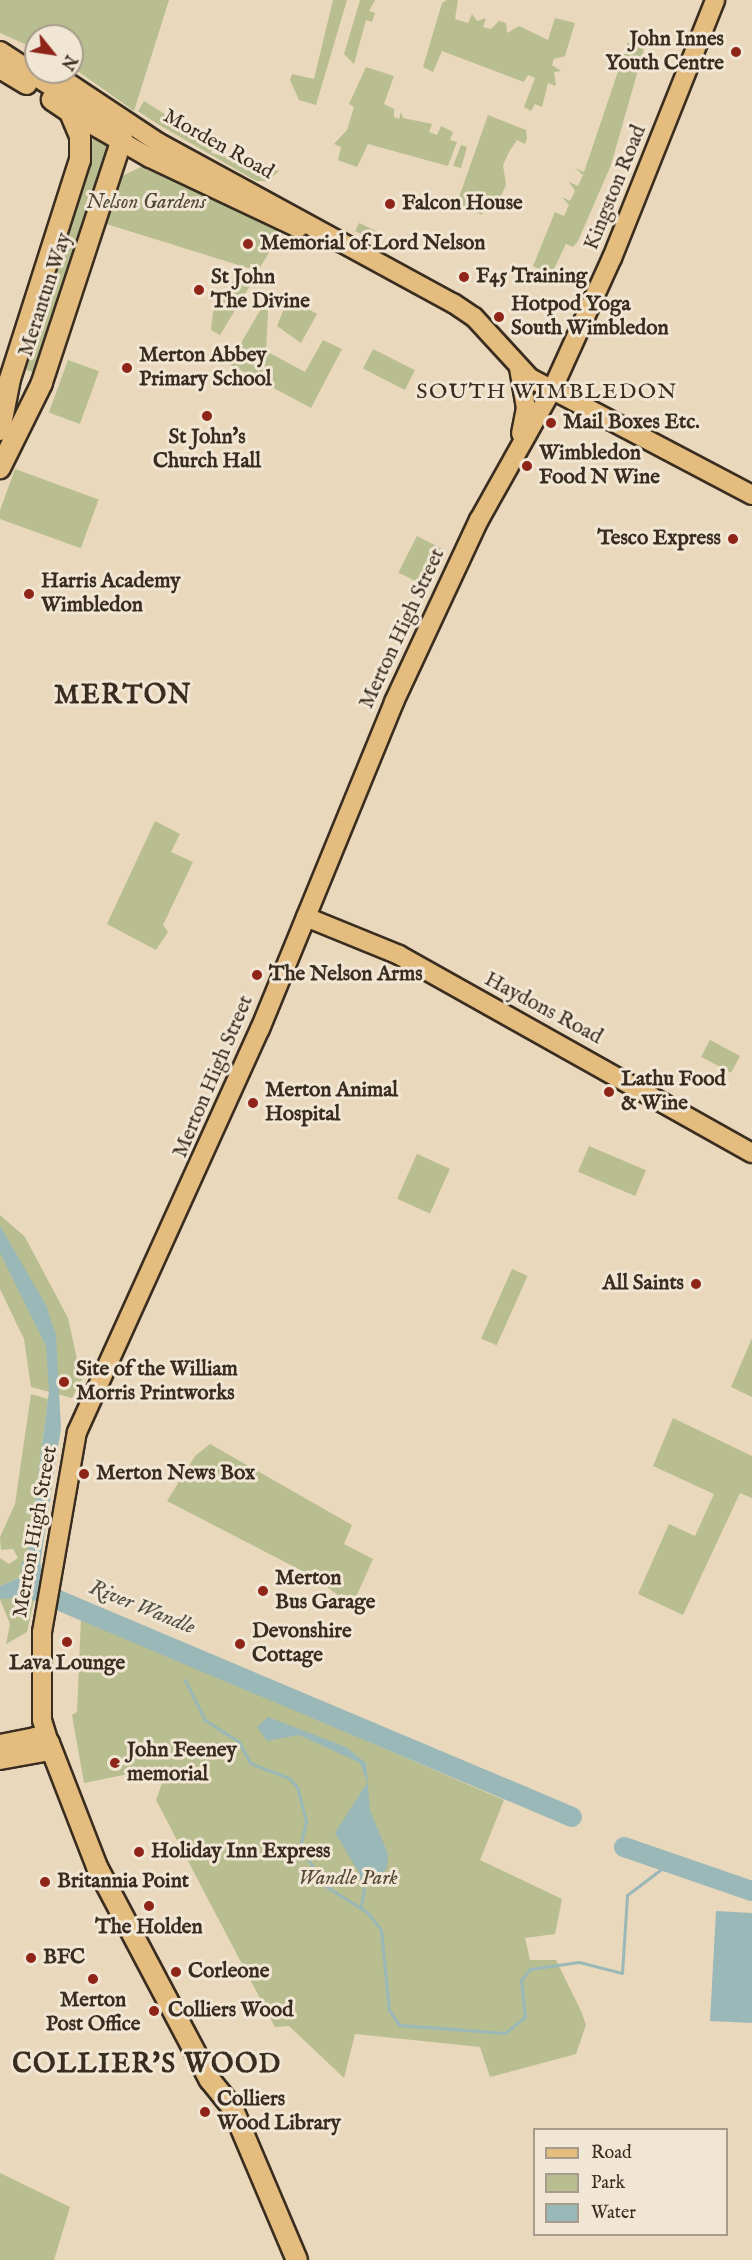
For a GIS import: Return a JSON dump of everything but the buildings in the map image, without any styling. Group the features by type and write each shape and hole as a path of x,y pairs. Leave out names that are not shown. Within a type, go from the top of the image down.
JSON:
{"highway":[{"name":"Morden Road","path":"0,50 117,130 121,143"},
{"name":"Morden Road","path":"0,68 70,112"},
{"name":"Merantun Way","path":"0,430 10,379 80,160 80,136 70,112"},
{"name":"Merantun Way","path":"0,468 42,383 121,143"},
{"path":"0,1745 44,1739"},
{"path":"0,1759 44,1739"},
{"path":"44,1739 97,1867 225,2103 232,2107 297,2260"}],"main road":[{"name":"Kingston Road","path":"552,390 630,217 715,0"},
{"name":"Morden Road","path":"0,50 24,59"},
{"name":"Morden Road","path":"65,84 102,119"},
{"name":"Morden Road","path":"70,112 102,119 474,316 519,368 552,390 752,495"},
{"path":"80,160 102,119"},
{"name":"Morden Road","path":"121,143 363,256"},
{"name":"Merton High Street","path":"517,451 526,408 519,368"},
{"name":"Merton High Street","path":"44,1739 52,1724 45,1695 41,1650 46,1606 77,1432 193,1183 394,702 517,451 552,390"},
{"name":"Haydons Road","path":"306,917 399,955 752,1153"}],"green space":[{"path":"0,0 169,0 134,111 84,76 84,24 24,24 24,44 0,33"},
{"path":"333,0 347,0 316,105 299,100 290,80 292,74 314,79"},
{"path":"360,0 375,0 369,11 375,13 372,22 366,20 354,64 344,54"},
{"path":"447,0 458,0 455,19 468,23 472,14 477,21 486,18 483,27 491,29 499,21 506,23 507,33 519,26 548,40 555,18 575,23 565,56 554,59 552,65 561,71 554,72 556,86 548,83 542,107 535,104 531,111 524,107 535,78 528,75 524,82 442,51 433,72 423,67 442,3"},
{"path":"628,42 644,49 611,165 578,241 573,247 566,244 551,275 533,266 555,212 564,216 569,205 562,197 570,201 575,191 569,182 578,186 583,175 575,168 584,172"},
{"path":"366,67 394,76 384,104 394,109 394,117 399,119 401,112 403,118 432,124 429,132 437,135 441,126 453,132 450,140 457,142 448,166 368,144 357,167 338,160 341,147 334,144 347,130 354,107 349,104"},
{"path":"144,101 193,132 195,125 201,127 199,134 215,138 211,153 279,171 267,181 256,181 138,111"},
{"path":"488,115 526,130 527,139 525,144 517,140 509,152 503,165 506,185 501,196 486,199 482,215 457,203"},
{"path":"93,138 112,148 37,374 20,367"},
{"path":"461,145 467,147 461,168 453,166"},
{"name":"Nelson Gardens","path":"141,167 282,231 258,271 103,223 122,176"},
{"path":"359,223 383,234 379,242 355,231"},
{"path":"243,280 251,284 220,335 211,330 213,312 232,282"},
{"path":"294,301 317,314 301,343 277,326 285,306"},
{"path":"262,307 268,310 266,351 305,372 323,340 342,349 311,408 229,364"},
{"path":"373,349 415,370 405,390 363,369"},
{"path":"68,360 99,371 80,424 49,413"},
{"path":"15,469 99,499 81,548 0,519 0,510"},
{"path":"417,536 443,549 424,586 398,573"},
{"path":"155,821 180,834 171,852 193,862 163,925 168,932 156,950 107,924"},
{"path":"710,1040 740,1056 731,1073 701,1057"},
{"path":"589,1146 646,1170 635,1196 578,1172"},
{"path":"417,1154 450,1169 430,1213 397,1199"},
{"path":"0,1215 25,1237 68,1318 77,1359 89,1366 72,1398 31,1387 24,1339 0,1289"},
{"path":"512,1269 528,1276 497,1345 481,1338"},
{"path":"752,1338 752,1397 731,1387"},
{"path":"31,1394 48,1399 28,1553 21,1577 0,1586 0,1558 9,1564 18,1558 13,1549 1,1550 0,1537 15,1504"},
{"path":"673,1418 752,1456 752,1498 740,1493 683,1615 638,1594 669,1524 695,1536 714,1494 653,1466"},
{"path":"210,1444 352,1525 344,1544 373,1559 352,1606 314,1577 167,1501 195,1456"},
{"path":"19,1594 35,1596 27,1632 6,1644 10,1624 0,1599"},
{"name":"Wandle Park","path":"81,1618 504,1800 480,1860 562,1899 555,1934 525,1938 530,1960 556,1960 581,2011 586,2025 576,2054 490,2077 480,2047 355,2034 344,2078 289,2026 275,2027 156,1800 168,1766 84,1783 72,1715 77,1712"},
{"path":"0,2173 70,2207 54,2260 0,2260"}],"water":[{"path":"0,1226 46,1305 56,1335 61,1428 35,1596 0,1599 0,1586 21,1577 28,1553 49,1391 46,1346 0,1253"},
{"path":"268,1717 346,1747 366,1763 370,1810 388,1854 387,1868 373,1884 361,1887 360,1874 335,1833 367,1783 360,1763 299,1735 267,1741 257,1727"},
{"path":"716,1911 752,1913 752,2023 710,2021"}],"waterway":[{"name":"River Wandle","path":"31,1567 32,1589 572,1817"},
{"path":"180,1649 182,1660"},
{"path":"185,1680 205,1720 239,1742 250,1763 289,1778 297,1787 306,1821 300,1848 327,1887 367,1912 381,1930 389,2010 399,2025 505,2033 525,2017 521,1980 530,1969 579,1962 622,1973 627,1895 668,1864"},
{"name":"River Wandle","path":"624,1847 752,1891"},
{"path":"361,1907 364,1888"}],"place":[{"name":"John Innes Youth Centre","path":"736,52"},
{"name":"Falcon House","path":"390,204"},
{"name":"Memorial of Lord Nelson","path":"248,244"},
{"name":"F45 Training","path":"464,277"},
{"name":"St John The Divine","path":"199,290"},
{"name":"Hotpod Yoga South Wimbledon","path":"499,317"},
{"name":"Merton Abbey Primary School","path":"127,368"},
{"name":"St John's Church Hall","path":"207,416"},
{"name":"Mail Boxes Etc.","path":"551,423"},
{"name":"Wimbledon Food N Wine","path":"527,466"},
{"name":"Tesco Express","path":"733,539"},
{"name":"Harris Academy Wimbledon","path":"29,594"},
{"name":"The Nelson Arms","path":"257,975"},
{"name":"Lathu Food & Wine","path":"609,1092"},
{"name":"Merton Animal Hospital","path":"253,1103"},
{"name":"All Saints","path":"696,1284"},
{"name":"Site of the William Morris Printworks","path":"64,1382"},
{"name":"Merton News Box","path":"84,1474"},
{"name":"Merton Bus Garage","path":"263,1591"},
{"name":"Lava Lounge","path":"67,1642"},
{"name":"Devonshire Cottage","path":"240,1644"},
{"name":"John Feeney memorial","path":"115,1763"},
{"name":"Holiday Inn Express","path":"139,1852"},
{"name":"Britannia Point","path":"45,1882"},
{"name":"The Holden","path":"149,1906"},
{"name":"BFC","path":"31,1958"},
{"name":"Corleone","path":"176,1972"},
{"name":"Merton Post Office","path":"93,1979"},
{"name":"Colliers Wood","path":"154,2011"},
{"name":"Colliers Wood Library","path":"205,2112"}],"district":[{"name":"SOUTH WIMBLEDON","path":"547,393"},
{"name":"MERTON","path":"123,697"},
{"name":"COLLIER'S WOOD","path":"147,2066"}]}
